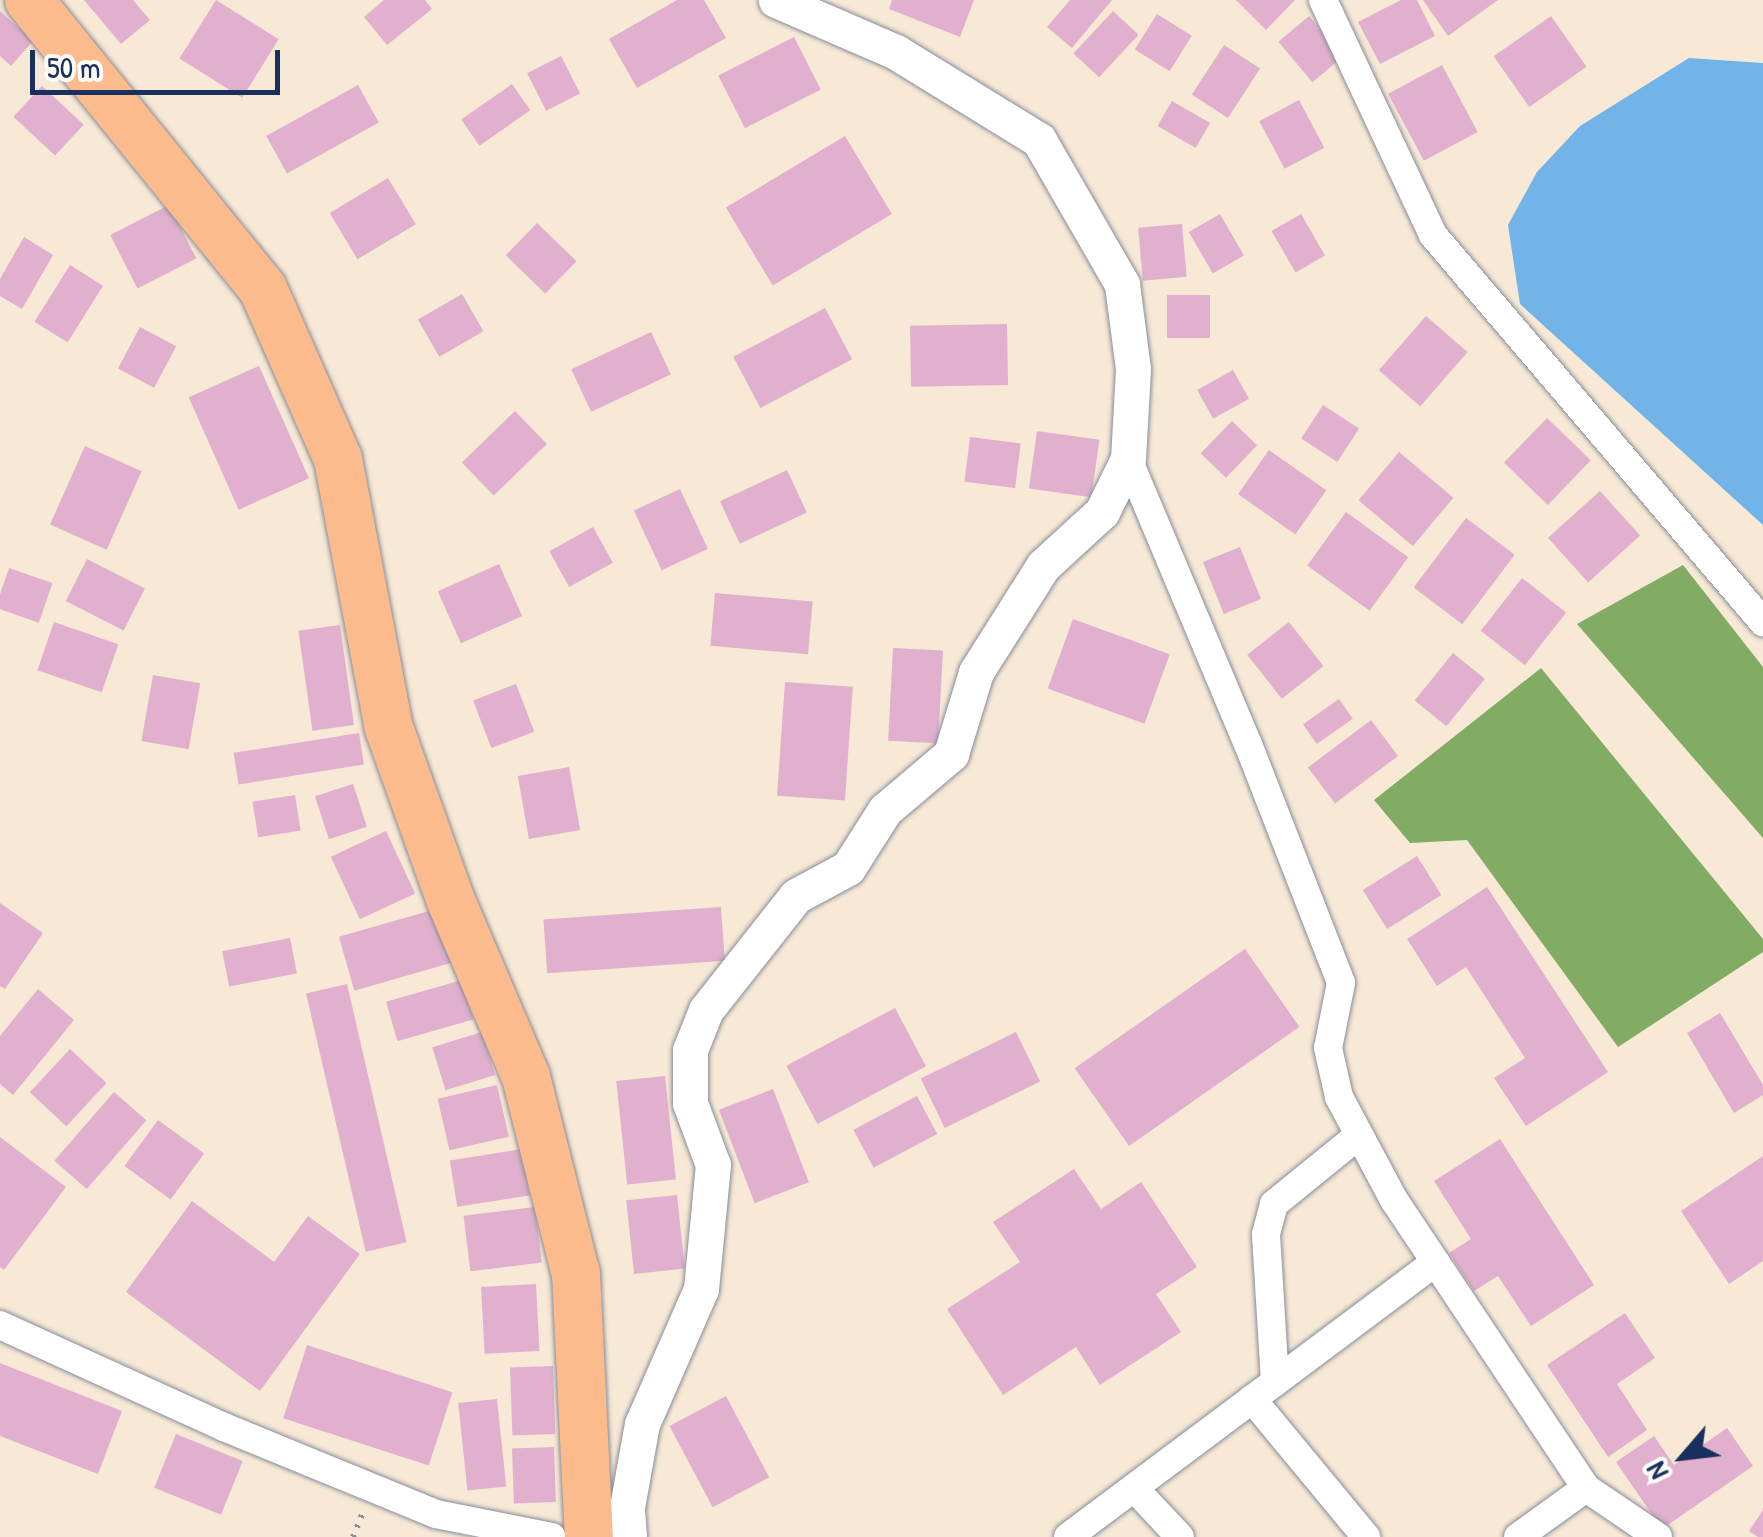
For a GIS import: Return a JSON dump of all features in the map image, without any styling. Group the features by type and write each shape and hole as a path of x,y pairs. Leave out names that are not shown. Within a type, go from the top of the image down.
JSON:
{"highway":[{"path":"29,0 264,289 338,459 389,728 451,901 526,1077 576,1274 589,1537"}],"street":[{"path":"629,1537 627,1507 642,1424 701,1289 704,1273 713,1165 690,1104 690,1050 706,1010 796,896 848,868 885,810 951,754 976,672 1043,566 1102,512 1128,460 1133,369 1122,284 1039,140 896,52 776,0"},
{"path":"1323,0 1433,235 1763,622"},
{"path":"1128,460 1248,744 1341,983 1328,1048 1339,1097 1394,1200 1586,1488 1658,1537"},
{"path":"1360,1136 1274,1204 1266,1234 1264,1390 1366,1537"},
{"path":"1068,1537 1435,1262"},
{"path":"0,1325 224,1427 436,1514 552,1537"},
{"path":"1134,1488 1180,1537"},
{"path":"1518,1537 1586,1488"}],"green space":[{"path":"1683,565 1763,667 1763,838 1577,624"},
{"path":"1541,668 1763,939 1763,952 1618,1047 1467,840 1410,843 1374,800"}],"water":[{"path":"1689,58 1763,63 1763,525 1520,304 1508,225 1537,172 1580,126"}],"building":[{"path":"84,0 133,0 150,20 121,44"},
{"path":"216,0 279,39 242,98 179,59"},
{"path":"384,0 425,0 432,9 387,45 364,17"},
{"path":"677,0 704,0 726,38 637,88 609,39"},
{"path":"892,0 974,0 960,37 889,9"},
{"path":"1070,0 1112,0 1072,48 1047,27"},
{"path":"1236,0 1295,0 1266,30"},
{"path":"1401,0 1417,0 1435,36 1380,64 1358,22"},
{"path":"1423,0 1498,0 1448,36"},
{"path":"0,11 33,41 11,66 0,56"},
{"path":"1113,11 1139,35 1099,77 1073,53"},
{"path":"1157,14 1192,36 1170,71 1135,50"},
{"path":"1309,16 1343,57 1312,82 1278,42"},
{"path":"1551,16 1587,67 1529,107 1494,56"},
{"path":"794,37 821,90 745,128 718,76"},
{"path":"1224,45 1260,68 1228,118 1192,94"},
{"path":"561,56 580,93 546,111 527,73"},
{"path":"1442,65 1478,132 1424,161 1388,94"},
{"path":"512,84 530,110 480,146 461,120"},
{"path":"358,85 379,123 287,174 266,136"},
{"path":"42,86 84,125 55,156 13,117"},
{"path":"1299,100 1324,148 1285,169 1259,121"},
{"path":"1172,101 1210,123 1196,148 1158,126"},
{"path":"845,136 892,214 773,286 726,208"},
{"path":"388,178 416,224 358,259 330,213"},
{"path":"169,205 196,258 137,288 110,235"},
{"path":"1220,214 1244,256 1213,274 1189,232"},
{"path":"1301,214 1325,256 1296,273 1272,231"},
{"path":"537,223 577,261 545,294 506,255"},
{"path":"1182,224 1187,277 1143,281 1138,228"},
{"path":"24,237 53,255 22,309 0,296 0,279"},
{"path":"70,265 103,286 68,342 34,322"},
{"path":"462,294 484,331 439,357 418,320"},
{"path":"1167,295 1210,295 1210,338 1167,338"},
{"path":"825,308 852,359 760,408 733,357"},
{"path":"1426,316 1468,352 1420,406 1379,370"},
{"path":"1007,324 1008,385 911,387 910,326"},
{"path":"140,327 176,346 154,388 118,368"},
{"path":"651,332 671,375 591,412 571,369"},
{"path":"259,366 309,478 239,510 189,397"},
{"path":"1233,370 1249,399 1213,419 1197,390"},
{"path":"1323,405 1359,428 1337,462 1301,439"},
{"path":"515,411 547,444 494,495 462,462"},
{"path":"1547,418 1591,460 1548,505 1504,463"},
{"path":"1232,421 1257,445 1226,478 1201,453"},
{"path":"1037,431 1099,440 1091,497 1029,488"},
{"path":"970,437 1021,443 1015,488 965,482"},
{"path":"85,446 142,471 107,550 50,525"},
{"path":"1269,450 1326,490 1295,534 1238,494"},
{"path":"1399,452 1453,498 1413,546 1359,500"},
{"path":"787,470 807,513 740,544 720,501"},
{"path":"680,489 708,549 662,570 634,511"},
{"path":"1600,491 1640,536 1588,582 1548,538"},
{"path":"1346,512 1408,557 1370,611 1307,565"},
{"path":"1466,518 1515,555 1462,624 1414,587"},
{"path":"593,527 613,563 569,587 549,551"},
{"path":"1240,547 1261,599 1224,614 1203,562"},
{"path":"87,559 145,589 124,630 66,601"},
{"path":"499,564 522,616 461,643 438,591"},
{"path":"9,568 52,583 39,623 0,609 0,594"},
{"path":"1522,578 1566,612 1525,665 1481,631"},
{"path":"715,593 813,602 808,654 710,646"},
{"path":"1073,619 1170,654 1144,724 1048,689"},
{"path":"54,622 118,644 102,692 37,670"},
{"path":"1289,622 1323,666 1282,699 1247,655"},
{"path":"340,625 354,725 312,731 298,631"},
{"path":"893,648 943,651 938,743 888,741"},
{"path":"1453,653 1485,679 1446,726 1415,700"},
{"path":"153,675 200,683 189,749 141,741"},
{"path":"785,682 853,687 845,800 777,796"},
{"path":"516,684 534,732 491,748 473,700"},
{"path":"1339,699 1353,719 1317,744 1303,724"},
{"path":"1371,720 1398,756 1335,803 1308,768"},
{"path":"359,733 364,765 239,784 234,753"},
{"path":"569,767 580,830 529,839 518,776"},
{"path":"353,784 367,827 329,839 315,796"},
{"path":"295,795 301,831 258,837 253,802"},
{"path":"386,831 415,894 360,919 331,857"},
{"path":"1417,856 1441,895 1387,929 1363,890"},
{"path":"1487,887 1608,1072 1526,1126 1494,1078 1525,1058 1466,967 1437,986 1407,939"},
{"path":"0,903 43,933 5,989 0,986"},
{"path":"721,907 725,961 547,973 543,919"},
{"path":"436,909 451,963 354,991 339,937"},
{"path":"290,938 297,973 229,987 222,951"},
{"path":"1245,949 1299,1027 1129,1146 1075,1068"},
{"path":"462,980 473,1019 397,1041 386,1002"},
{"path":"347,984 407,1242 366,1252 306,993"},
{"path":"38,989 74,1020 13,1095 0,1084 0,1036"},
{"path":"895,1008 926,1066 817,1124 786,1066"},
{"path":"1720,1013 1763,1085 1763,1095 1734,1113 1687,1033"},
{"path":"482,1032 495,1075 445,1090 432,1047"},
{"path":"1016,1032 1040,1081 945,1128 921,1078"},
{"path":"70,1049 107,1083 66,1126 30,1092"},
{"path":"665,1076 676,1179 627,1185 616,1081"},
{"path":"497,1085 509,1137 449,1150 438,1099"},
{"path":"773,1089 809,1182 755,1203 719,1110"},
{"path":"114,1092 146,1120 87,1189 54,1161"},
{"path":"917,1096 937,1134 874,1168 853,1130"},
{"path":"158,1120 204,1154 171,1200 124,1166"},
{"path":"0,1137 66,1187 4,1270 0,1267"},
{"path":"1500,1139 1594,1285 1531,1326 1498,1276 1474,1291 1449,1253 1471,1239 1434,1181"},
{"path":"522,1149 529,1195 457,1207 450,1160"},
{"path":"1763,1156 1763,1261 1729,1284 1681,1211"},
{"path":"1074,1169 1101,1209 1141,1182 1197,1267 1156,1294 1181,1332 1100,1385 1076,1347 1003,1395 947,1309 1020,1262 993,1222"},
{"path":"677,1195 685,1269 634,1274 626,1200"},
{"path":"192,1201 274,1262 308,1216 360,1254 260,1391 126,1292"},
{"path":"535,1207 542,1263 470,1271 464,1216"},
{"path":"536,1284 540,1351 485,1354 481,1287"},
{"path":"1625,1313 1655,1358 1617,1384 1647,1430 1608,1457 1547,1365"},
{"path":"307,1345 453,1392 429,1466 283,1418"},
{"path":"0,1363 122,1411 98,1474 0,1436"},
{"path":"553,1366 555,1434 512,1435 510,1368"},
{"path":"726,1396 769,1477 713,1507 669,1426"},
{"path":"497,1399 506,1487 467,1491 458,1403"},
{"path":"1727,1428 1753,1466 1662,1529 1616,1462 1654,1436 1674,1465"},
{"path":"176,1434 243,1461 221,1515 154,1488"},
{"path":"554,1447 556,1502 514,1503 512,1448"},
{"path":"1763,1510 1763,1537 1758,1537 1749,1531"}]}
